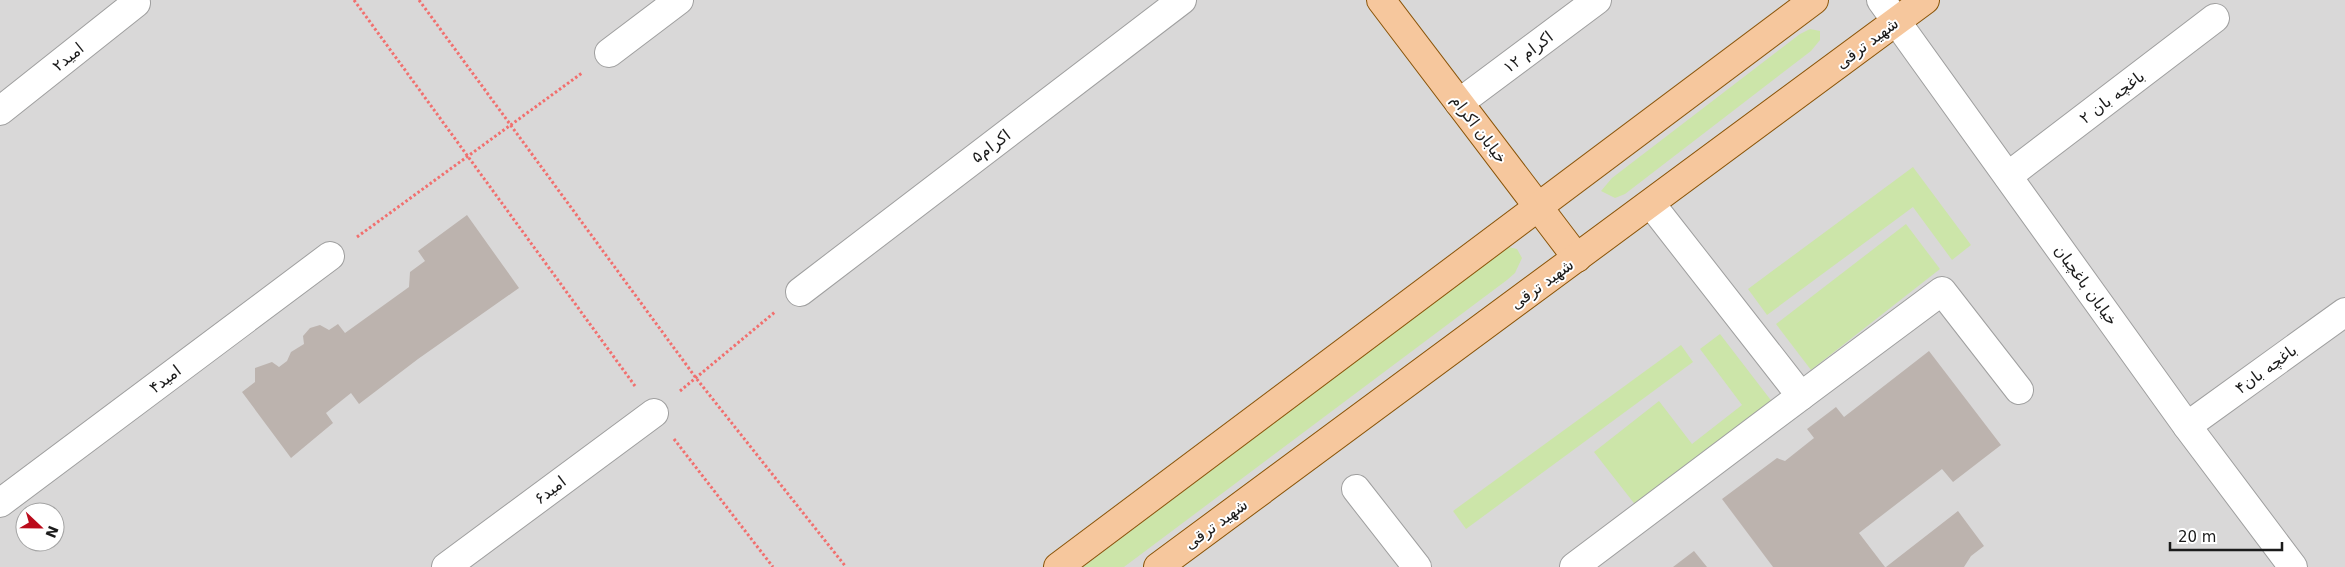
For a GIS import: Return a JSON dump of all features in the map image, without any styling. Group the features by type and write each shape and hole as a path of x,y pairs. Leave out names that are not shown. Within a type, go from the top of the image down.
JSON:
{"main road":[{"name":"خیابان اکرام","path":"1381,0 1577,258"},
{"path":"1058,567 1814,0"},
{"name":"شهید ترقی","path":"1158,567 1925,0"}],"street":[{"path":"609,53 679,0"},
{"name":"اکرام۵","path":"800,292 1182,0"},
{"name":"اکرام ۱۲","path":"1459,103 1597,0"},
{"name":"خیابان باغچبان","path":"1881,0 2187,426 2293,567"},
{"name":"امید۲","path":"0,112 136,3"},
{"name":"باغچه بان ۲","path":"2008,176 2215,18"},
{"path":"1650,204 1801,396"},
{"name":"امید۴","path":"0,503 330,256"},
{"path":"1574,567 1942,291 2018,390"},
{"name":"باغچه بان۴","path":"2187,426 2345,312"},
{"name":"امید۶","path":"446,567 654,413"},
{"path":"1356,489 1417,567"}],"path":[{"path":"354,0 654,413 773,567"},
{"path":"419,0 696,378 846,567"},
{"path":"330,256 609,53"},
{"path":"654,413 800,292"}],"shaded area":[{"path":"0,0 2345,0 2345,567 0,567"}],"green space":[{"path":"1810,29 1820,31 1820,40 1811,51 1625,194 1615,198 1601,191 1612,178 1800,34"},
{"path":"1913,167 1971,245 1952,260 1913,207 1767,315 1748,289"},
{"path":"1906,224 1940,269 1811,370 1776,324"},
{"path":"1508,247 1517,249 1522,258 1515,273 1507,280 1124,567 1083,567"},
{"path":"1720,334 1773,403 1637,507 1594,452 1659,401 1692,444 1742,405 1700,349"},
{"path":"1681,345 1693,362 1466,529 1453,511"}],"building":[{"path":"467,215 519,288 418,359 359,404 351,393 326,413 333,423 291,458 242,392 255,382 255,368 272,362 279,367 287,361 291,352 304,344 303,336 310,328 320,325 329,330 338,324 345,333 409,287 410,272 425,261 418,251"},
{"path":"1929,351 2001,445 1953,482 1942,469 1859,533 1885,567 1773,567 1722,499 1777,458 1785,461 1814,438 1807,429 1836,407 1844,417"},
{"path":"1958,511 1984,546 1971,556 1964,567 1886,567"},
{"path":"1694,551 1707,567 1673,567"}]}
